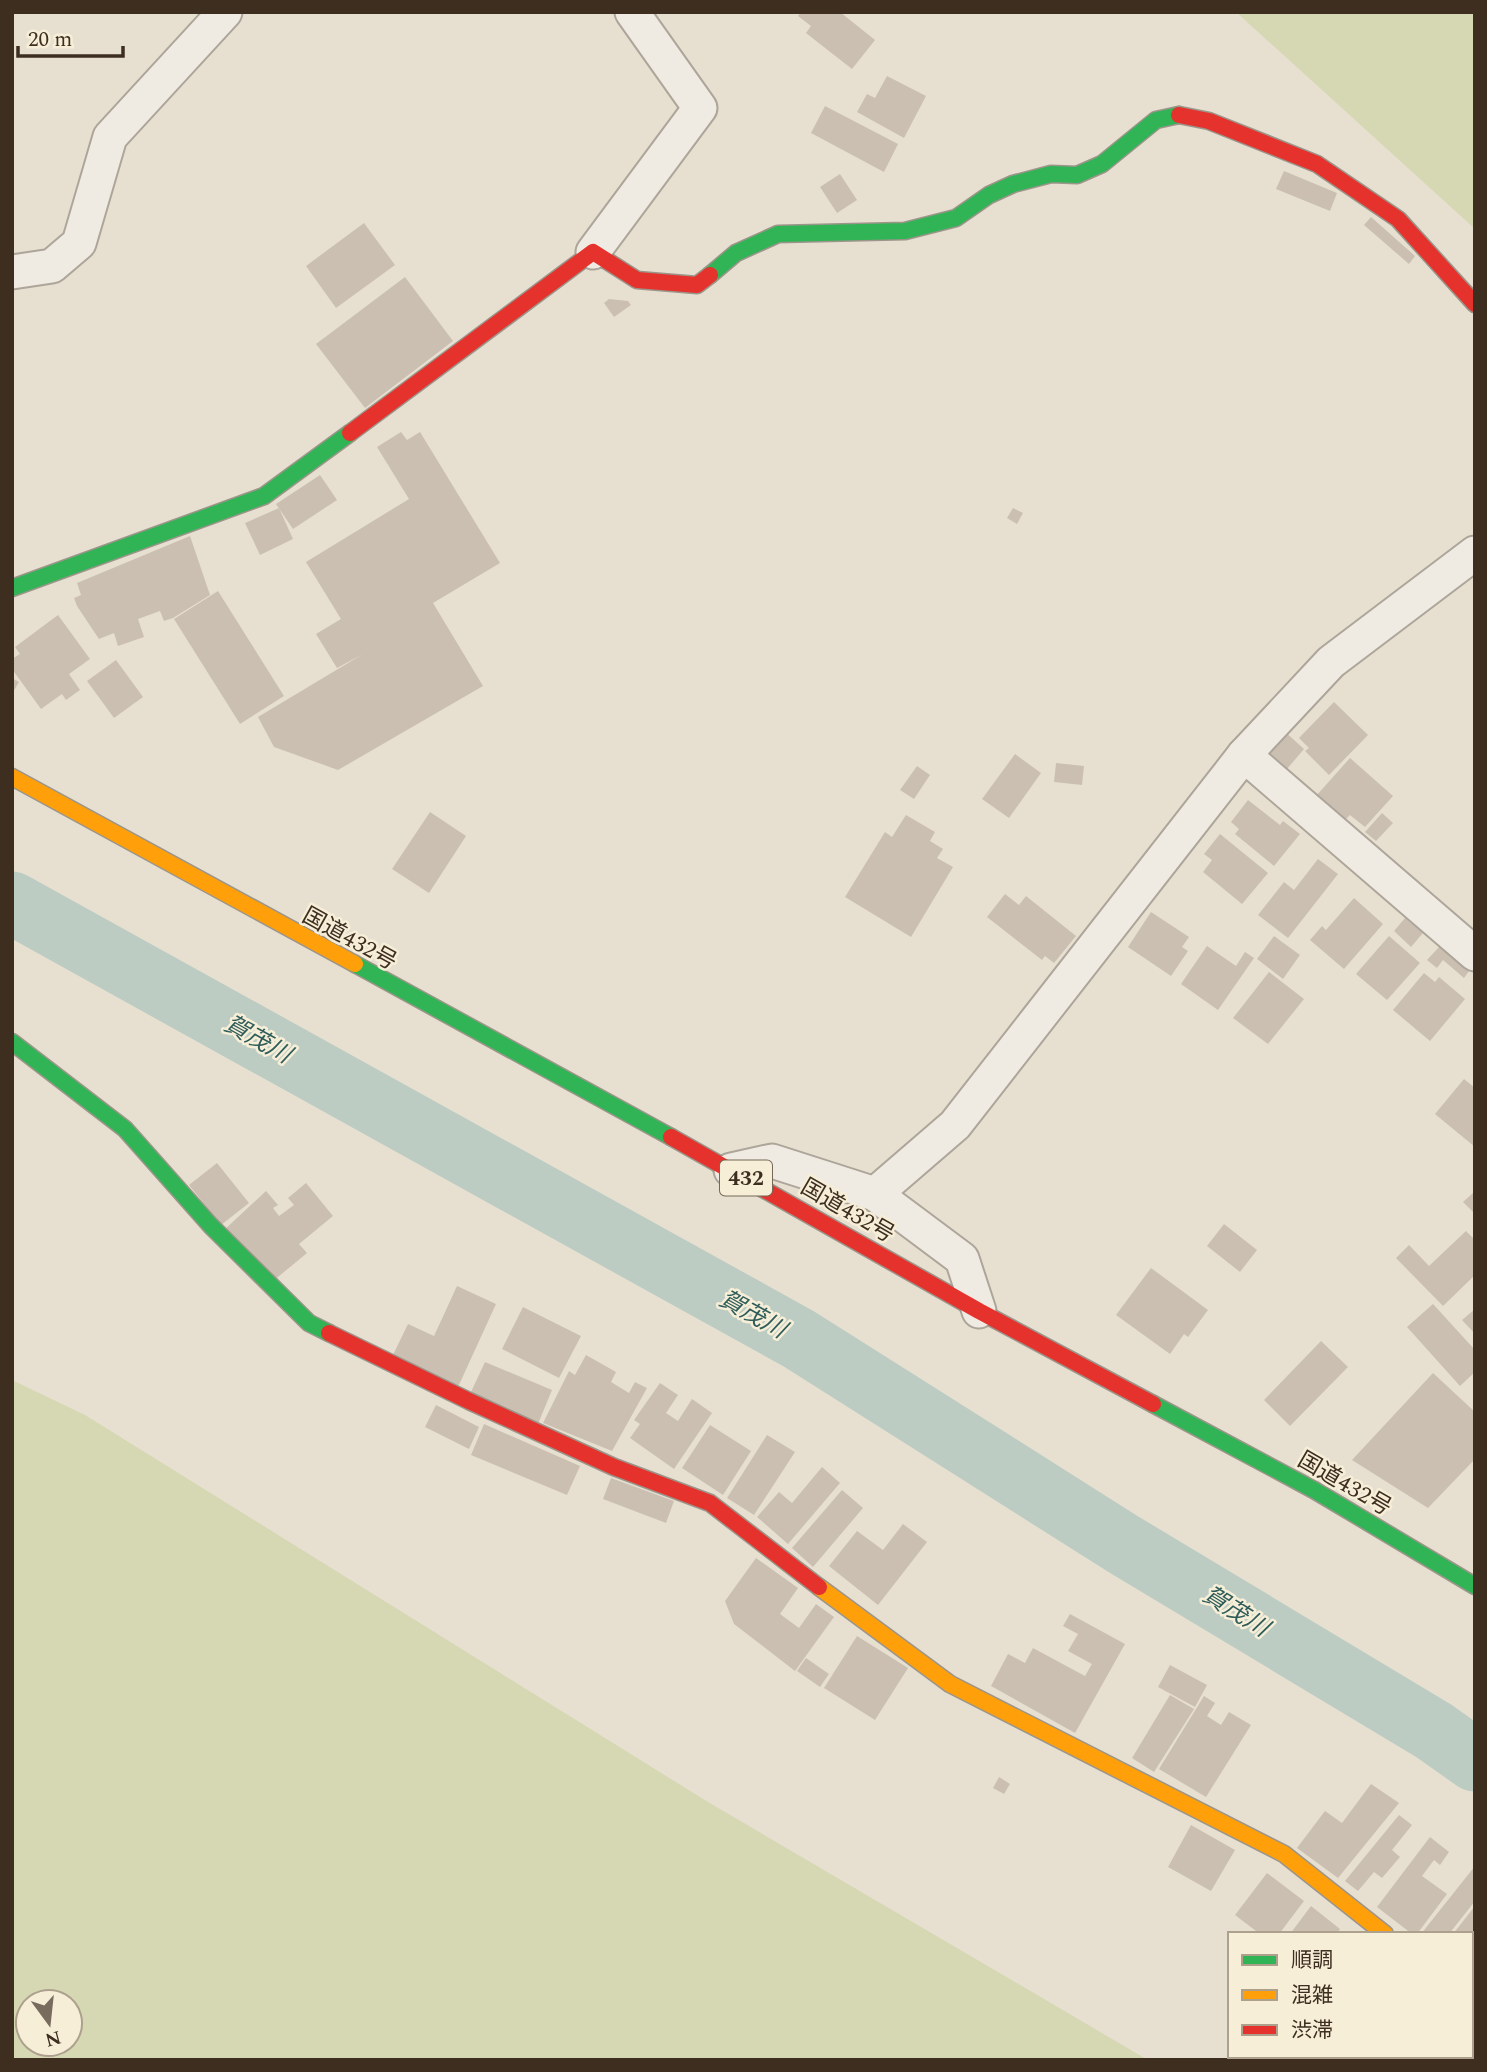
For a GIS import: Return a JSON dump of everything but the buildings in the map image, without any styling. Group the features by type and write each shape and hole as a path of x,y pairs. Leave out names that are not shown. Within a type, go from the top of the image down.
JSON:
{"main road":[{"path":"12,588 264,496 593,252 637,281 697,285 736,253 778,234 905,231 956,218 989,195 1013,184 1051,174 1077,174 1102,164 1156,120 1180,115 1209,121 1317,164 1398,219 1475,304"},
{"name":"国道432号","path":"12,777 731,1170 979,1311 1314,1490 1475,1586"},
{"path":"12,1042 125,1129 211,1226 309,1323 469,1401 614,1467 710,1503 950,1684 1284,1854 1382,1932"}],"street":[{"path":"12,272 52,266 79,243 110,138 225,12"},
{"path":"593,252 700,108 632,12"},
{"path":"874,1194 955,1125 1244,755 1331,662 1475,553"},
{"path":"1244,755 1475,954"},
{"path":"731,1170 772,1161 874,1194 962,1259 979,1311"}],"green space":[{"path":"1236,12 1475,12 1475,229"},
{"path":"12,1380 85,1415 708,1802 1148,2060 12,2060"}],"waterway":[{"name":"賀茂川","path":"12,903 799,1339 1123,1544 1434,1731 1475,1760"}],"traffic: fast":[{"path":"710,275 736,253 778,234 905,231 956,218 989,195 1013,184 1051,174 1077,175 1102,164 1156,120 1179,115"},
{"path":"12,588 264,496 350,433"},
{"path":"355,964 671,1137"},
{"path":"12,1042 125,1129 211,1226 309,1323 329,1333"},
{"path":"1153,1404 1314,1490 1475,1586"}],"traffic: slow":[{"path":"12,777 355,964"},
{"path":"819,1587 950,1684 1284,1854 1382,1932"}],"traffic: jam":[{"path":"1179,115 1209,121 1317,164 1398,219 1475,304"},
{"path":"350,433 593,252 637,280 697,285 710,275"},
{"path":"671,1137 979,1311 1153,1404"},
{"path":"329,1333 614,1467 710,1503 819,1587"}]}
